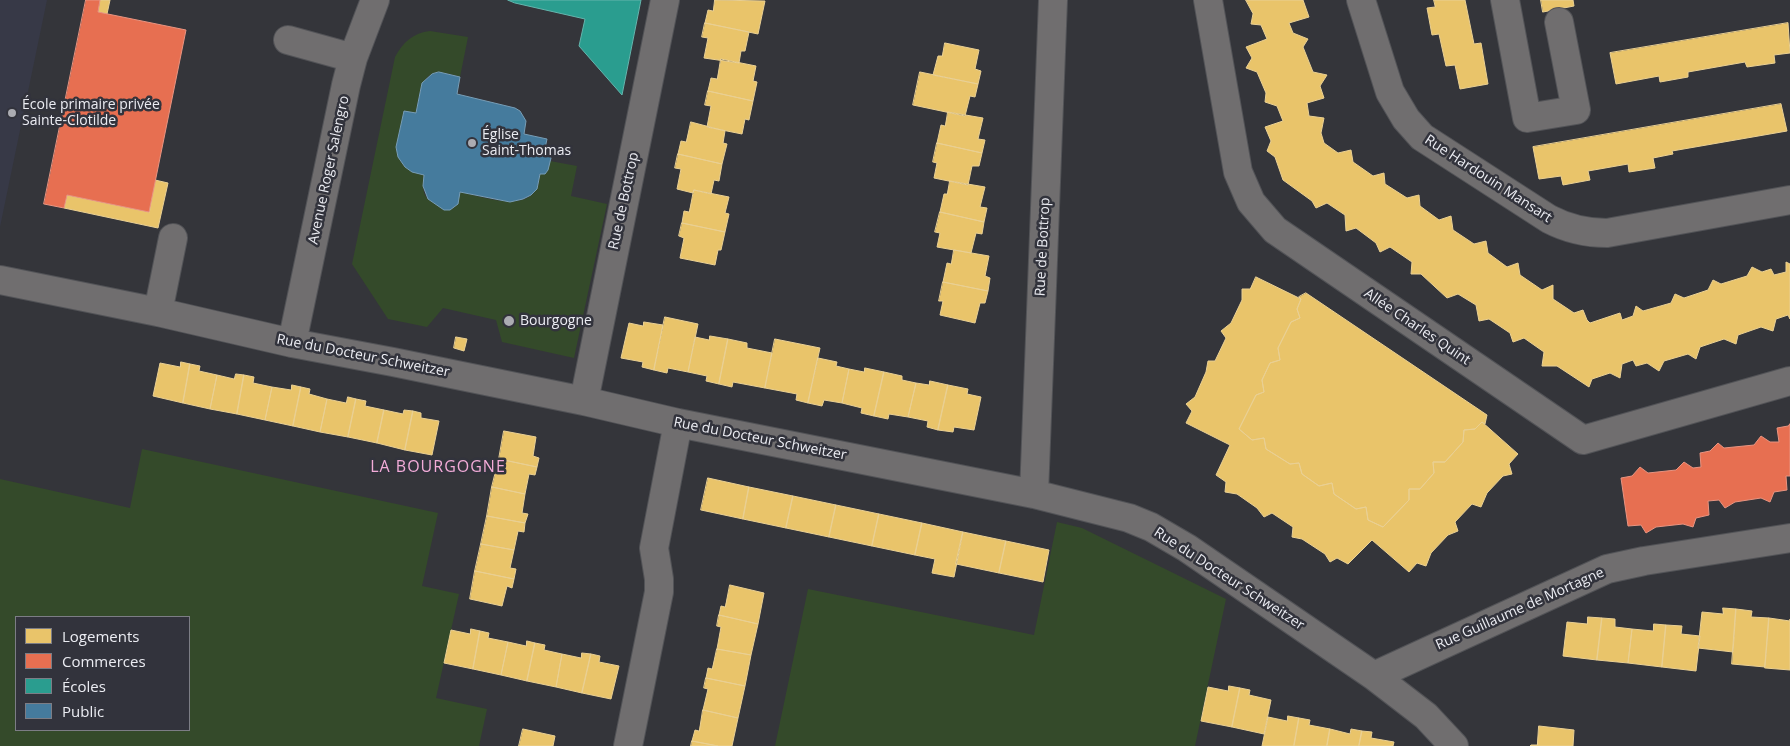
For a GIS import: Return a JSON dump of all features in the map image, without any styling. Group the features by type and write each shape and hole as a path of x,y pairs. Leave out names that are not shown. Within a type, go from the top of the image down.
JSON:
{"street":[{"name":"Avenue Roger Salengro","path":"292,343 353,58 375,0"},
{"name":"Rue de Bottrop","path":"584,401 665,0"},
{"name":"Rue de Bottrop","path":"1034,494 1053,0"},
{"name":"Allée Charles Quint","path":"1208,0 1238,172 1251,202 1275,230 1583,440 1790,381"},
{"name":"Rue Hardouin Mansart","path":"1361,0 1390,92 1406,119 1422,137 1549,220 1565,227 1586,232 1608,233 1790,200"},
{"path":"1505,0 1527,118 1576,110 1559,22"},
{"path":"288,40 353,58"},
{"path":"158,312 173,238"},
{"name":"Rue du Docteur Schweitzer","path":"0,280 158,312 292,343 584,401 678,423 1034,494 1129,518 1167,536 1374,676 1426,716 1454,746"},
{"path":"628,746 659,592 654,548 678,423"},
{"name":"Rue Guillaume de Mortagne","path":"1374,676 1606,570 1644,561 1790,538"}],"shaded area":[{"name":"École primaire privée Sainte-Clotilde","path":"0,0 47,0 0,227"}],"green space":[{"path":"430,31 468,37 460,77 440,73 428,76 422,87 416,113 404,111 399,132 399,159 412,171 424,175 423,190 427,198 447,210 455,206 460,192 500,201 521,200 530,197 536,190 540,174 548,170 550,161 577,166 571,196 607,204 574,358 502,342 496,320 443,308 427,327 388,319 352,264 395,57 409,39"},
{"path":"142,449 438,513 422,586 459,594 436,698 487,709 479,746 0,746 0,479 130,508"},
{"path":"1057,522 1082,528 1226,599 1195,746 775,746 808,589 1034,635"}],"building: Logements":[{"path":"100,0 110,0 107,14 98,12"},
{"path":"715,0 765,1 758,34 705,23 708,10 713,11"},
{"path":"1246,0 1303,0 1309,17 1289,23 1293,33 1308,39 1303,47 1313,72 1327,75 1320,86 1324,98 1307,103 1309,116 1324,118 1321,133 1324,143 1338,153 1351,150 1353,162 1373,176 1384,173 1385,184 1407,198 1419,195 1420,206 1439,220 1451,216 1453,230 1474,244 1486,241 1488,253 1507,267 1518,263 1520,275 1542,290 1553,285 1553,299 1574,313 1583,310 1590,323 1620,313 1622,320 1633,316 1636,306 1643,311 1671,303 1675,294 1684,298 1708,290 1713,280 1721,284 1747,276 1752,267 1762,272 1771,269 1774,275 1786,272 1786,262 1790,264 1790,319 1788,315 1776,319 1773,331 1761,327 1738,335 1736,344 1724,339 1700,347 1696,359 1688,354 1664,361 1659,371 1647,363 1636,366 1633,360 1622,364 1620,378 1610,373 1592,379 1589,387 1557,366 1542,366 1544,352 1524,338 1513,342 1510,333 1489,319 1479,321 1476,305 1458,294 1447,298 1421,274 1411,274 1412,262 1390,247 1380,252 1376,243 1356,228 1346,231 1345,215 1327,203 1316,208 1312,201 1283,180 1275,157 1267,151 1271,141 1265,127 1283,121 1277,106 1265,102 1266,93 1257,72 1246,68 1252,58 1246,47 1267,39 1261,25 1251,24 1253,14"},
{"path":"1434,0 1465,0 1474,44 1481,43 1488,84 1460,89 1455,65 1446,66 1439,34 1432,35 1427,8 1435,7"},
{"path":"1541,0 1573,0 1574,6 1543,12"},
{"path":"705,23 749,32 745,51 741,51 739,63 704,58 708,38 702,37"},
{"path":"1788,23 1790,53 1774,55 1775,63 1747,67 1745,62 1688,72 1688,77 1660,82 1659,76 1616,84 1610,53"},
{"path":"945,43 979,50 975,69 981,71 978,84 933,75 938,56 942,56"},
{"path":"721,59 756,66 753,81 757,82 753,101 708,91 711,78 717,79"},
{"path":"920,72 978,84 975,97 970,96 965,116 913,105"},
{"path":"708,91 753,101 749,120 745,119 742,134 707,127 711,106 705,105"},
{"path":"1781,104 1787,131 1672,151 1673,154 1653,158 1655,168 1629,172 1628,164 1588,171 1590,180 1563,185 1561,176 1539,179 1533,147"},
{"path":"948,112 983,118 978,139 985,140 982,153 937,143 941,125 945,126"},
{"path":"691,122 725,131 723,143 727,144 722,164 678,154 681,141 686,142"},
{"path":"937,143 982,153 979,166 972,166 968,185 934,178 937,163 933,162"},
{"path":"678,154 722,164 719,181 714,180 711,194 694,190 693,193 677,189 681,169 675,168"},
{"path":"155,180 168,183 158,228 64,208 67,195 149,212"},
{"path":"950,181 985,187 980,207 987,208 984,222 940,212 944,194 947,194"},
{"path":"694,190 729,197 725,213 729,214 725,232 682,223 684,211 689,212"},
{"path":"940,212 984,222 982,234 976,233 971,253 937,247 940,233 935,232"},
{"path":"682,223 725,232 715,265 680,258 684,238 679,236"},
{"path":"954,250 989,256 985,276 990,278 988,291 943,282 947,263 951,264"},
{"path":"1256,277 1301,299 1297,309 1300,318 1291,322 1278,348 1280,360 1270,363 1262,380 1264,392 1256,395 1239,429 1252,440 1264,438 1266,449 1290,464 1299,463 1302,474 1319,486 1332,483 1334,494 1356,509 1366,507 1368,520 1383,527 1409,500 1409,489 1420,489 1434,473 1433,462 1445,462 1463,442 1464,430 1475,429 1482,422 1518,454 1509,464 1512,474 1503,476 1487,493 1481,507 1472,504 1455,522 1458,531 1448,535 1431,553 1426,566 1417,563 1409,572 1372,540 1348,564 1337,558 1330,562 1325,554 1302,539 1292,537 1293,527 1272,513 1264,517 1257,508 1237,494 1225,492 1226,482 1216,475 1230,445 1186,423 1192,411 1186,404 1195,397 1206,372 1208,361 1215,361 1226,338 1221,331 1231,323 1242,300 1242,289 1250,289"},
{"path":"943,282 988,291 985,303 980,303 975,323 940,315 943,301 939,301"},
{"path":"1306,293 1487,415 1485,424 1482,422 1475,429 1464,430 1463,442 1445,462 1433,462 1434,473 1420,489 1409,489 1409,500 1383,527 1368,520 1366,507 1356,509 1334,494 1332,483 1319,486 1302,474 1299,463 1290,464 1266,449 1264,438 1252,440 1239,429 1256,395 1264,392 1262,380 1270,363 1280,360 1278,348 1291,322 1300,318 1297,309 1301,299 1299,297"},
{"path":"665,317 698,324 688,372 668,368 667,373 654,370"},
{"path":"644,322 663,325 654,370 642,367 643,362 621,358 629,323 643,326"},
{"path":"710,336 728,339 719,384 706,381 707,376 688,372 695,337 709,340"},
{"path":"456,337 467,339 464,351 454,348"},
{"path":"728,339 747,343 747,348 772,353 765,388 733,382 732,387 719,384"},
{"path":"775,339 820,348 808,403 796,400 797,394 765,388"},
{"path":"818,358 837,362 836,366 849,369 842,403 824,400 822,406 808,403"},
{"path":"181,362 190,364 183,403 153,396 160,363 180,367"},
{"path":"190,364 200,366 199,371 217,375 210,409 183,403"},
{"path":"865,368 884,372 874,416 861,413 862,408 842,403 849,369 864,372"},
{"path":"884,372 902,376 902,380 916,383 908,417 889,414 888,419 874,416"},
{"path":"236,374 244,375 237,414 210,409 217,375 234,379"},
{"path":"244,375 254,377 253,383 272,387 265,420 237,414"},
{"path":"930,381 948,385 938,430 927,427 928,421 908,417 916,383 929,385"},
{"path":"292,385 301,387 293,426 265,420 272,387 291,390"},
{"path":"948,385 968,389 967,394 981,397 974,430 954,427 953,432 938,430"},
{"path":"301,387 310,389 309,394 327,399 320,432 293,426"},
{"path":"348,397 356,399 348,437 320,432 327,399 346,403"},
{"path":"356,399 366,401 365,406 384,410 377,443 348,437"},
{"path":"384,410 403,414 404,410 413,411 405,450 377,443"},
{"path":"413,411 421,413 421,418 439,421 432,455 405,450"},
{"path":"504,431 536,437 533,456 539,458 537,467 499,459"},
{"path":"499,459 537,467 535,475 529,474 525,494 492,487"},
{"path":"708,478 749,487 743,519 701,510"},
{"path":"492,487 525,494 522,513 528,514 525,523 487,516"},
{"path":"749,487 793,496 786,528 743,519"},
{"path":"793,496 836,505 829,537 786,528"},
{"path":"836,505 879,514 872,546 829,537"},
{"path":"879,514 922,523 915,555 872,546"},
{"path":"487,516 525,523 524,532 518,531 514,550 481,544"},
{"path":"922,523 963,532 954,577 932,573 935,559 915,555"},
{"path":"963,532 1006,541 999,573 956,564"},
{"path":"1006,541 1049,550 1043,582 999,573"},
{"path":"481,544 514,550 510,568 516,569 514,579 475,571"},
{"path":"475,571 514,579 512,588 507,586 502,606 470,599"},
{"path":"730,585 764,593 758,624 719,615 721,606 725,607"},
{"path":"1723,608 1736,609 1733,652 1698,648 1702,612 1723,614"},
{"path":"1736,609 1752,611 1751,617 1769,618 1765,667 1732,664"},
{"path":"719,615 758,624 751,655 717,649 721,627 717,626"},
{"path":"1588,617 1602,618 1597,660 1563,656 1567,622 1587,624"},
{"path":"1602,618 1615,619 1615,627 1632,629 1628,663 1597,660"},
{"path":"1769,618 1790,621 1790,670 1765,668"},
{"path":"1654,624 1666,625 1662,667 1628,663 1632,629 1653,631"},
{"path":"1666,625 1682,626 1681,634 1700,636 1696,671 1662,667"},
{"path":"471,629 480,631 473,669 444,663 451,630 470,634"},
{"path":"480,631 489,633 488,638 508,642 501,675 473,669"},
{"path":"527,641 535,643 527,681 501,675 508,642 526,646"},
{"path":"535,643 545,645 544,650 562,654 556,687 527,681"},
{"path":"717,649 751,655 745,686 706,678 708,668 712,669"},
{"path":"582,653 591,654 582,693 556,687 562,654 581,658"},
{"path":"591,654 600,656 599,662 619,666 611,699 582,693"},
{"path":"706,678 745,686 738,718 703,710 708,689 704,688"},
{"path":"1229,686 1240,688 1232,727 1201,721 1208,687 1228,691"},
{"path":"1240,688 1250,690 1249,695 1271,700 1264,734 1232,727"},
{"path":"703,710 738,718 732,746 718,746 692,741 695,730 699,731"},
{"path":"1288,716 1299,718 1294,746 1262,746 1268,717 1287,721"},
{"path":"1299,718 1310,720 1309,725 1330,729 1327,746 1294,746"},
{"path":"1539,726 1574,730 1573,746 1530,746 1537,745"},
{"path":"523,729 555,736 553,746 519,746"},
{"path":"1330,729 1350,734 1351,729 1362,731 1359,746 1327,746"},
{"path":"1362,731 1372,732 1371,738 1394,742 1393,746 1359,746"},
{"path":"692,741 718,746 691,746"}],"building: Commerces":[{"path":"86,0 100,0 98,12 186,30 149,212 67,195 64,208 44,204"},
{"path":"1790,424 1790,476 1786,476 1787,490 1774,492 1770,502 1761,498 1735,502 1725,508 1719,500 1708,501 1709,515 1696,518 1693,527 1683,524 1656,527 1646,533 1641,525 1628,526 1621,478 1632,476 1640,467 1648,473 1676,470 1684,462 1693,468 1701,467 1700,453 1710,451 1718,443 1724,448 1754,445 1761,436 1770,442 1779,442 1777,428"}],"building: Écoles":[{"path":"508,0 641,0 622,95 579,46 585,19"}],"building: Public":[{"name":"Église Saint-Thomas","path":"439,72 460,77 457,94 515,108 520,111 526,121 524,134 547,139 544,153 548,153 551,158 548,170 545,174 540,174 537,189 531,195 510,202 460,192 458,204 450,210 444,210 428,199 423,186 424,175 412,172 405,167 398,157 396,147 404,111 416,113 422,83 432,74"}],"place":[{"name":"École primaire privée Sainte-Clotilde","path":"12,113"},
{"name":"Église Saint-Thomas","path":"472,143"},
{"name":"Bourgogne","path":"509,321"}],"district":[{"name":"LA BOURGOGNE","path":"438,467"}]}
